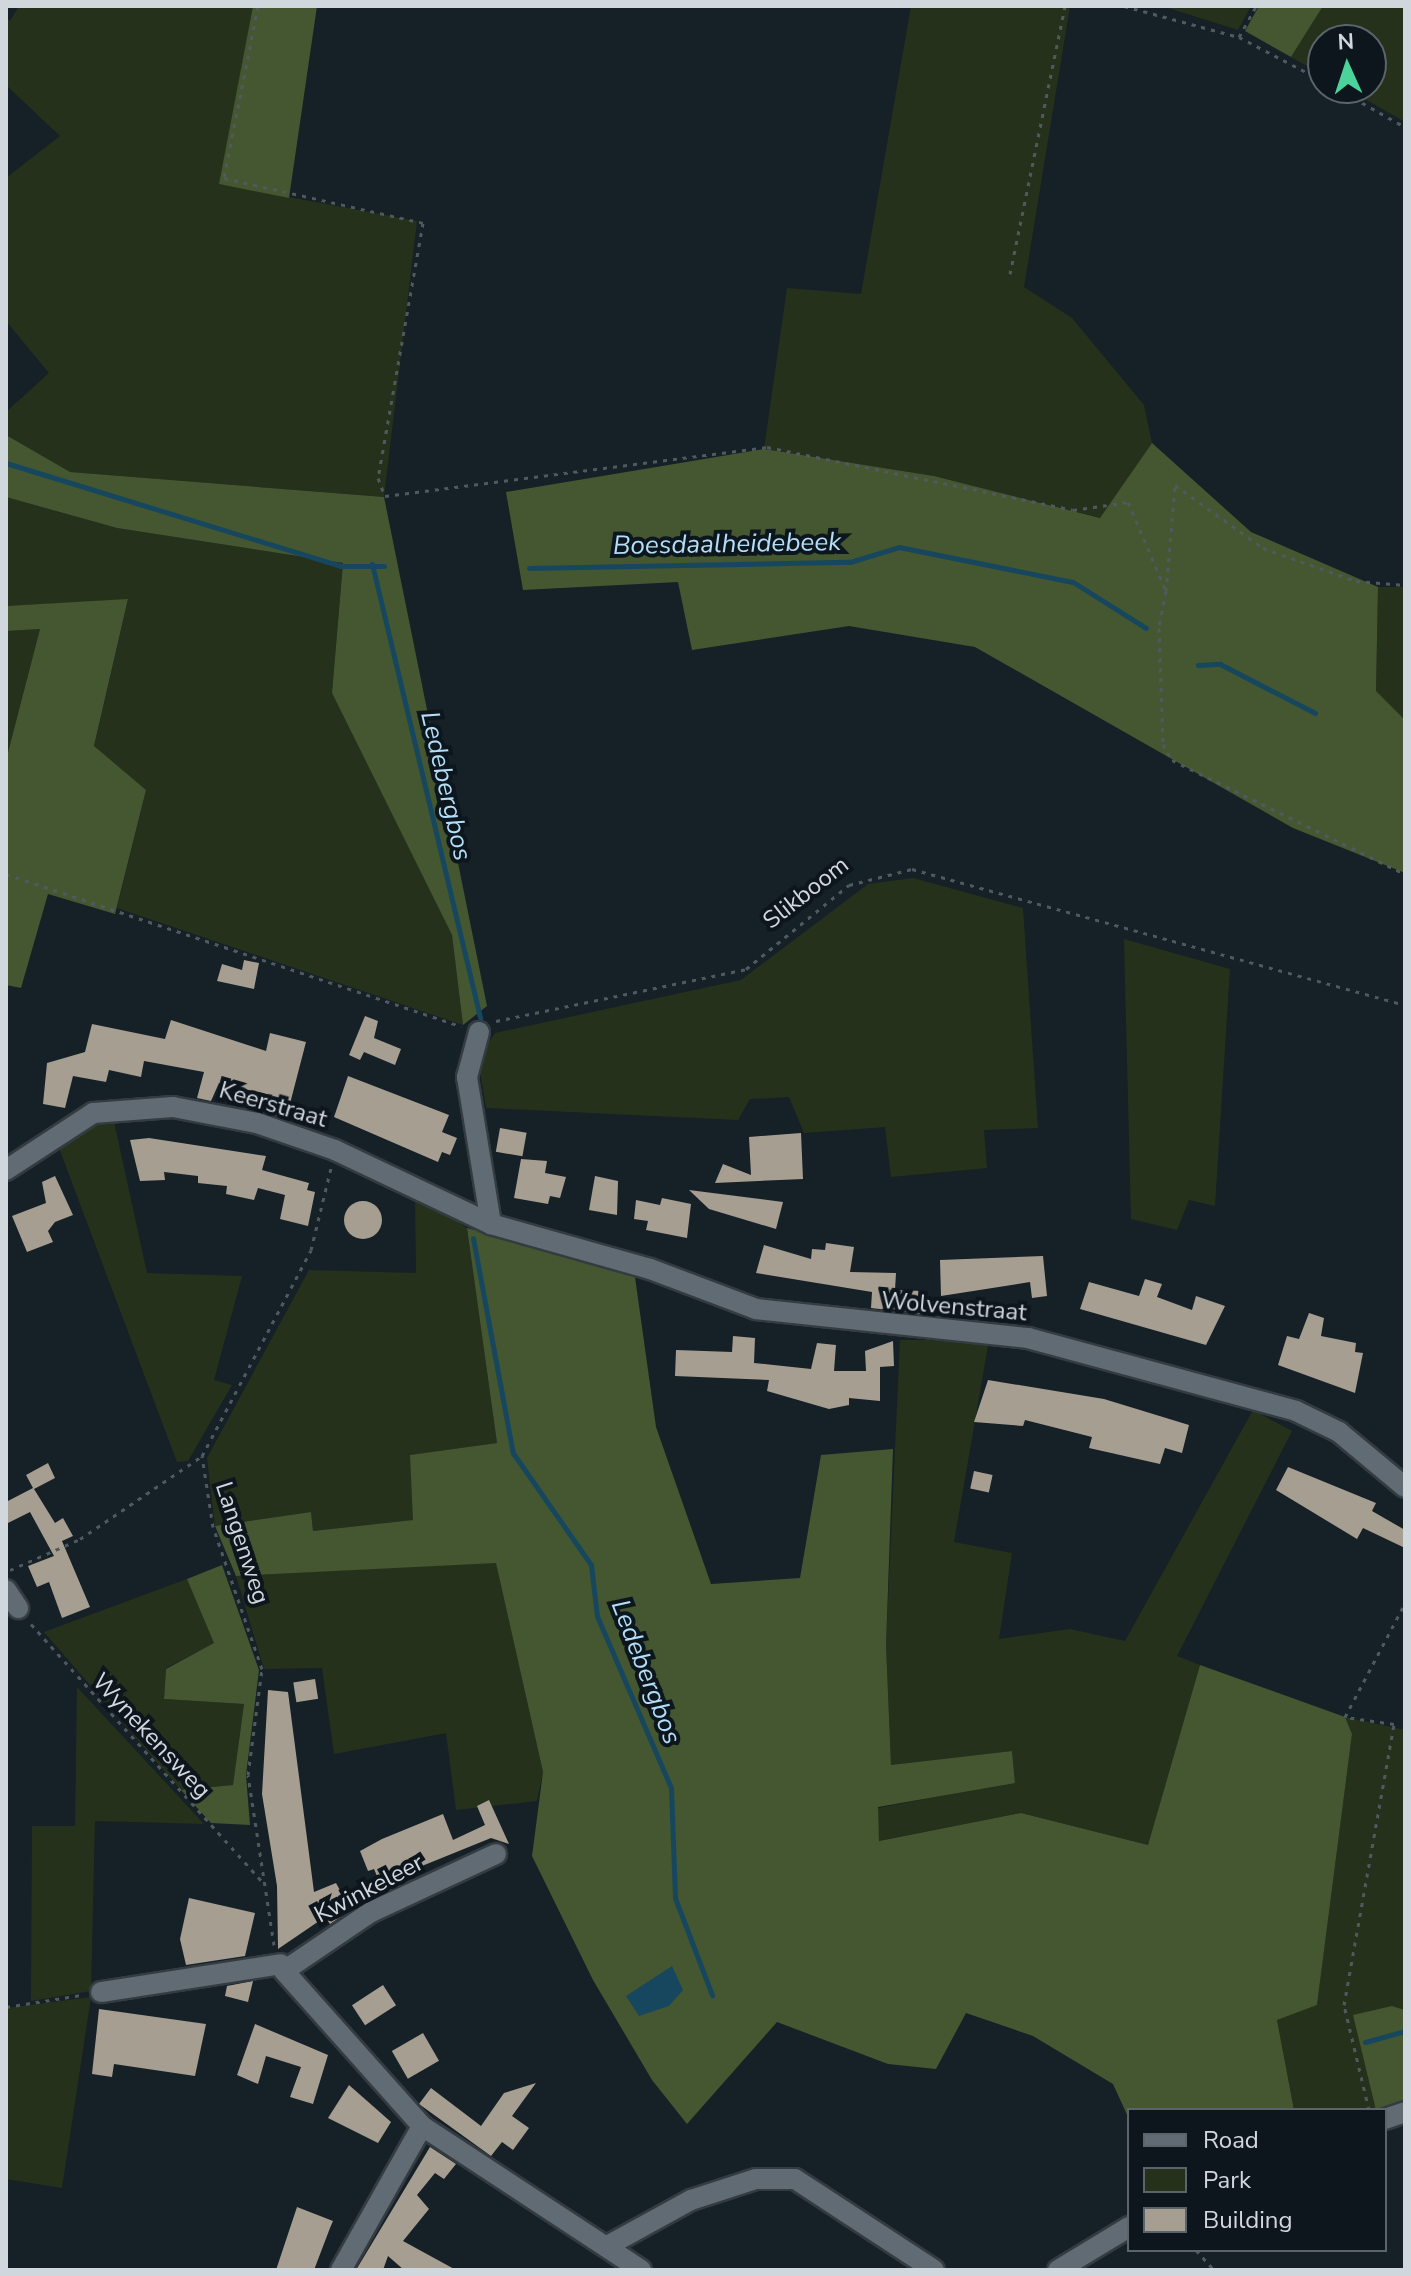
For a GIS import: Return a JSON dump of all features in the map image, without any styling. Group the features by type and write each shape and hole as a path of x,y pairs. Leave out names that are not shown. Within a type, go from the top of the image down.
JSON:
{"street":[{"path":"479,1032 467,1077 491,1224"},
{"name":"Keerstraat","path":"6,1170 65,1125 141,1106 257,1123 335,1150 491,1224 525,1236"},
{"name":"Wolvenstraat","path":"525,1236 650,1269 756,1309 1028,1338 1296,1411 1339,1432 1405,1487"},
{"path":"6,1590 18,1608"},
{"name":"Kwinkeleer","path":"496,1854 371,1912 284,1971 422,2126 609,2245 641,2270"},
{"path":"101,1992 281,1964"},
{"path":"341,2270 422,2126"},
{"path":"609,2245 691,2200 756,2179 795,2179 934,2270"},
{"path":"1058,2270 1127,2228"}],"path":[{"path":"258,6 224,178 423,223 378,478 385,496 767,447 1073,510 1128,502 1166,591"},
{"path":"1010,274 1065,6"},
{"path":"1124,6 1239,37 1307,73"},
{"path":"1239,37 1256,6"},
{"path":"1364,104 1405,127"},
{"path":"1405,585 1356,581 1263,548 1175,485 1166,591 1159,628 1163,744 1172,760 1405,874"},
{"name":"Slikboom","path":"479,1032 491,1022 746,969 849,885 912,869 1405,1005"},
{"path":"6,874 479,1032"},
{"name":"Langenweg","path":"281,1964 268,1931 248,1775 262,1669 213,1527 202,1456 311,1250 335,1150"},
{"path":"6,1572 80,1539 202,1456"},
{"path":"1369,2108 1344,2005 1394,1724 1345,1717 1405,1603"},
{"name":"Wynekensweg","path":"18,1608 73,1678 263,1883"},
{"path":"6,2007 101,1992"},
{"path":"1198,2252 1214,2270"}],"green space":[{"path":"19,6 253,6 220,184 417,221 384,497 69,472 6,435 6,412 49,373 6,321 6,178 60,136 6,85 6,17 10,21"},
{"path":"253,6 317,6 289,198 219,184"},
{"path":"911,6 1070,6 1024,287 1072,318 1144,405 1152,443 1101,518 934,476 764,449 787,288 861,294"},
{"path":"1162,6 1251,6 1238,30"},
{"path":"1259,6 1323,6 1312,24 1307,24 1307,32 1291,57 1245,31"},
{"path":"1323,6 1405,6 1405,122 1374,104 1387,104 1387,24 1312,24"},
{"path":"1307,32 1307,66 1291,57"},
{"path":"6,435 70,472 384,497 487,1006 463,1025 452,935 332,693 343,563 117,528 6,497"},
{"path":"1152,443 1251,532 1378,587 1376,691 1405,720 1405,873 1293,828 975,647 849,626 692,650 678,582 523,590 506,492 764,449 934,476 1100,518"},
{"path":"6,497 117,528 343,563 332,693 452,935 463,1025 117,908 146,790 94,747 128,600 6,606"},
{"path":"1378,587 1405,587 1405,720 1376,692"},
{"path":"128,599 94,746 146,790 115,914 48,894 21,988 6,985 6,760 40,629 6,631 6,606"},
{"path":"40,629 6,760 6,631"},
{"path":"913,878 1023,908 1038,1128 984,1130 987,1168 891,1177 885,1127 804,1133 789,1097 750,1099 738,1120 486,1108 478,1059 495,1033 741,980 868,884"},
{"path":"1124,939 1230,969 1215,1206 1189,1200 1177,1230 1131,1219"},
{"path":"113,1117 147,1273 242,1276 214,1380 232,1385 188,1461 177,1462 56,1140"},
{"path":"415,1195 467,1228 497,1443 411,1455 414,1520 313,1531 311,1512 215,1526 207,1458 309,1270 416,1273"},
{"path":"467,1228 634,1270 656,1427 711,1584 800,1578 821,1455 893,1449 886,1645 891,1765 1012,1751 1015,1783 878,1807 879,1841 1021,1813 1148,1845 1200,1665 1345,1717 1352,1734 1317,2005 1277,2020 1294,2108 1127,2108 1127,2115 1113,2084 1033,2036 966,2013 936,2069 888,2064 777,2022 687,2124 652,2080 593,1980 532,1856 543,1772 496,1563 236,1576 215,1526 311,1512 313,1531 413,1520 410,1455 497,1443"},
{"path":"900,1340 989,1340 954,1542 1012,1553 999,1639 1070,1629 1125,1641 1253,1410 1292,1431 1177,1656 1200,1665 1148,1845 1021,1813 878,1841 878,1808 1015,1782 1012,1751 891,1765 886,1645"},
{"path":"496,1562 543,1772 537,1801 456,1810 446,1733 334,1754 322,1668 264,1669 236,1576"},
{"path":"222,1565 259,1670 246,1775 250,1825 211,1823 181,1790 233,1785 244,1704 164,1699 166,1669 214,1643 187,1579"},
{"path":"187,1579 215,1643 166,1668 164,1699 244,1704 233,1785 181,1790 44,1632"},
{"path":"77,1687 204,1824 95,1821 91,1991 31,2001 32,1826 75,1826"},
{"path":"1345,1717 1405,1730 1405,2010 1392,2006 1376,2108 1294,2108 1277,2020 1317,2005 1352,1734"},
{"path":"91,1997 62,2188 6,2179 6,2008"},
{"path":"1392,2006 1405,2010 1405,2100 1376,2108 1353,2015"}],"water":[{"path":"672,1966 683,1990 669,2006 639,2016 626,1996"}],"building":[{"path":"244,960 259,963 254,989 217,981 222,964 242,970"},
{"path":"365,1016 378,1021 374,1038 401,1049 395,1065 364,1052 360,1060 349,1055"},
{"path":"171,1020 266,1051 270,1033 306,1042 286,1119 266,1112 270,1095 219,1083 211,1101 197,1098 204,1072 144,1061 141,1077 109,1070 106,1082 73,1076 65,1108 43,1104 47,1063 85,1052 92,1024 165,1039"},
{"path":"348,1076 449,1115 442,1132 457,1138 450,1155 442,1152 438,1162 334,1117"},
{"path":"500,1128 527,1133 522,1156 496,1152"},
{"path":"801,1133 803,1179 715,1183 723,1164 751,1175 749,1137"},
{"path":"149,1138 266,1156 262,1170 309,1183 307,1190 315,1192 308,1226 280,1219 285,1195 258,1188 254,1200 226,1194 227,1186 198,1183 198,1176 164,1172 165,1180 140,1181 130,1140"},
{"path":"521,1159 547,1161 545,1173 566,1177 560,1198 550,1196 548,1204 514,1198"},
{"path":"55,1176 73,1215 55,1222 48,1231 53,1242 27,1252 12,1216 46,1203 42,1182"},
{"path":"595,1176 618,1181 617,1215 589,1210"},
{"path":"689,1190 783,1202 776,1229 709,1209"},
{"path":"662,1198 691,1204 687,1238 646,1230 648,1221 634,1219 636,1200 660,1205"},
{"path":"363,1201 376,1207 382,1220 376,1233 363,1239 350,1233 344,1220 350,1207"},
{"path":"826,1243 854,1247 850,1272 896,1273 895,1290 922,1291 921,1314 871,1308 872,1292 756,1273 764,1245 811,1259 812,1249 825,1250"},
{"path":"1043,1256 1047,1296 1032,1298 1030,1282 941,1296 940,1260"},
{"path":"1145,1279 1162,1284 1157,1297 1192,1310 1196,1296 1225,1306 1206,1345 1080,1309 1089,1282 1139,1296"},
{"path":"1309,1313 1324,1318 1321,1336 1356,1343 1355,1352 1363,1353 1355,1393 1278,1365 1287,1336 1299,1339"},
{"path":"733,1336 755,1338 754,1363 811,1369 817,1343 836,1345 834,1371 866,1371 865,1351 893,1341 894,1366 880,1367 880,1401 849,1398 849,1405 829,1409 767,1391 769,1380 675,1376 676,1350 732,1352"},
{"path":"988,1380 1104,1399 1189,1425 1182,1453 1165,1448 1160,1464 1089,1448 1092,1437 1025,1420 1023,1426 974,1422"},
{"path":"48,1463 55,1478 34,1489 55,1523 63,1518 73,1536 62,1541 90,1607 62,1618 49,1582 37,1587 28,1566 54,1556 30,1512 6,1524 6,1502 33,1488 26,1475"},
{"path":"1288,1467 1376,1503 1372,1511 1405,1530 1405,1548 1363,1528 1357,1539 1276,1490"},
{"path":"974,1471 993,1475 989,1493 970,1489"},
{"path":"315,1679 318,1699 296,1702 293,1682"},
{"path":"268,1690 288,1692 314,1892 336,1883 351,1910 330,1924 325,1917 278,1949 277,1886 262,1794"},
{"path":"489,1800 509,1844 491,1838 380,1883 374,1869 368,1871 360,1851 443,1814 453,1840 485,1825 477,1806"},
{"path":"189,1898 255,1913 245,1956 186,1965 180,1939"},
{"path":"253,1981 248,2002 225,1996 227,1986"},
{"path":"383,1985 396,2005 365,2025 352,2005"},
{"path":"99,2009 206,2024 195,2076 114,2064 112,2077 92,2074"},
{"path":"255,2024 328,2055 313,2104 290,2097 301,2067 266,2056 258,2084 237,2075"},
{"path":"423,2033 439,2061 408,2079 392,2051"},
{"path":"536,2083 512,2116 529,2128 513,2150 502,2142 491,2156 419,2104 431,2088 481,2126 504,2093"},
{"path":"349,2085 391,2122 378,2143 328,2118"},
{"path":"430,2147 456,2164 444,2179 435,2173 417,2195 429,2209 403,2241 456,2270 404,2270 388,2256 383,2270 356,2270"},
{"path":"297,2207 333,2221 314,2270 276,2270"}],"waterway":[{"name":"Boesdaalheidebeek","path":"6,463 340,566 384,566"},
{"name":"Boesdaalheidebeek","path":"529,568 850,562 899,547 1073,582 1146,628"},
{"name":"Ledebergbos","path":"372,564 480,1018"},
{"name":"Boesdaalheidebeek","path":"1198,665 1220,664 1315,713"},
{"name":"Ledebergbos","path":"473,1238 513,1453 591,1565 597,1616 671,1788 675,1898 712,1995"},
{"name":"Ledebergbos","path":"1365,2042 1405,2031"}]}
